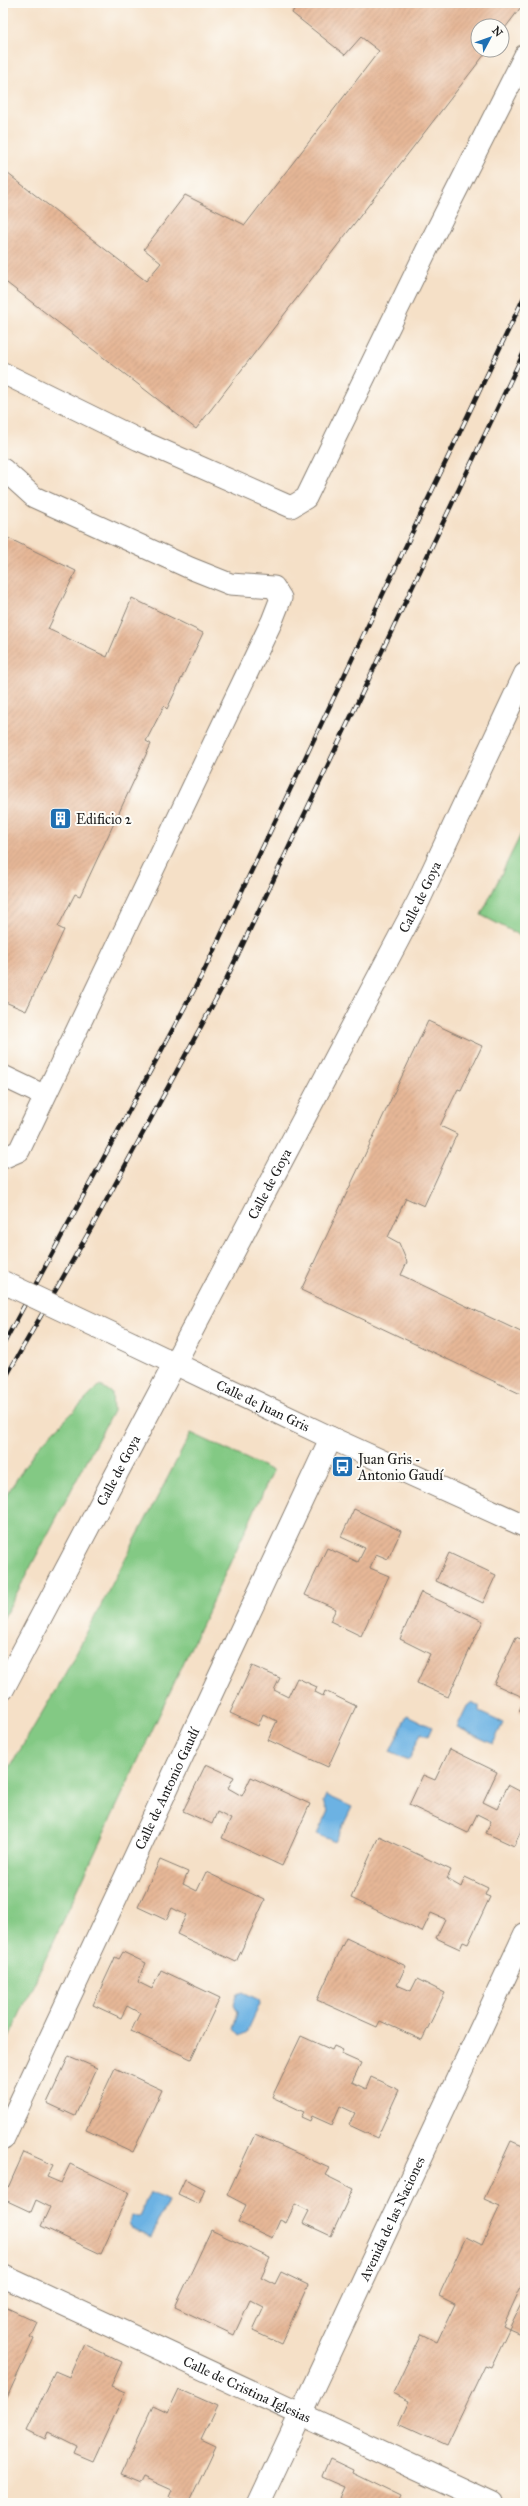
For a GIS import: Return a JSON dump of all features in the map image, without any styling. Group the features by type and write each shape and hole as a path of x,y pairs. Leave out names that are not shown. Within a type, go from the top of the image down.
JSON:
{"street":[{"name":"Calle de Goya","path":"3,1689 419,900 525,674"},
{"name":"Calle de Juan Gris","path":"3,1282 331,1438 525,1526"},
{"name":"Calle de Antonio Gaudí","path":"3,2140 331,1438"},
{"name":"Avenida de las Naciones","path":"259,2503 525,1934"},
{"name":"Calle de Cristina Iglesias","path":"3,2276 492,2503"}],"lane":[{"path":"3,373 139,440 290,507 306,498 432,239 525,55"},
{"path":"3,469 34,498 190,568 230,584 274,587 281,598 272,621 19,1151 3,1158"},
{"path":"3,1076 45,1096"}],"green space":[{"path":"525,826 525,938 481,915"},
{"path":"100,1385 112,1393 113,1411 3,1619 3,1500 37,1448"},
{"path":"191,1433 273,1471 3,2050 3,1779 66,1672"}],"water":[{"path":"472,1702 479,1706 479,1712 503,1723 493,1744 457,1727 467,1706"},
{"path":"407,1715 432,1727 428,1736 421,1733 409,1760 390,1752"},
{"path":"326,1795 352,1807 335,1842 317,1834 328,1811 323,1802"},
{"path":"243,1992 259,2000 260,2004 247,2032 239,2036 233,2029 238,2012 234,2004 238,1994"},
{"path":"150,2192 168,2201 151,2237 131,2228 129,2224 131,2216 139,2216"}],"building":[{"path":"297,3 524,3 510,21 510,18 470,18 470,58 482,58 196,429 3,280 3,170 146,281 161,263 144,249 185,195 245,225 379,51 361,37 345,55 292,13"},
{"name":"Edificio 2","path":"6,537 76,571 48,629 107,657 132,598 203,633 167,709 164,706 146,741 151,744 80,896 75,894 58,927 64,930 26,1011 3,1001 3,544"},
{"path":"428,1021 482,1046 461,1090 458,1089 440,1126 457,1134 424,1206 406,1198 388,1237 399,1243 407,1262 401,1275 525,1334 525,1396 301,1290"},
{"path":"354,1509 401,1531 388,1559 376,1554 370,1568 389,1576 361,1636 330,1621 336,1609 305,1595 327,1548 358,1562 365,1548 341,1537"},
{"path":"449,1553 496,1575 483,1603 436,1581"},
{"path":"421,1592 483,1621 448,1697 417,1683 430,1654 400,1639"},
{"path":"516,1637 525,1641 525,1698 494,1684"},
{"path":"252,1666 280,1678 274,1690 288,1697 297,1678 317,1687 315,1692 323,1696 325,1691 356,1706 328,1767 268,1740 277,1721 263,1714 258,1726 230,1713"},
{"path":"525,1698 525,1714 519,1711"},
{"path":"450,1749 497,1772 483,1802 497,1809 508,1785 525,1794 525,1822 514,1846 486,1833 491,1821 477,1814 468,1833 409,1805 423,1775 435,1780"},
{"path":"206,1764 234,1777 228,1788 242,1796 251,1777 310,1804 282,1866 222,1838 231,1819 217,1812 212,1824 183,1811"},
{"path":"379,1836 451,1870 447,1879 461,1887 465,1877 488,1888 485,1895 490,1897 468,1944 463,1942 460,1949 436,1938 445,1919 431,1913 422,1932 351,1898"},
{"path":"160,1860 188,1872 183,1884 197,1891 206,1872 265,1900 236,1962 177,1934 186,1915 172,1908 166,1920 138,1907"},
{"path":"346,1938 406,1966 397,1985 411,1991 417,1979 445,1993 422,2040 380,2021 377,2027 317,2000"},
{"path":"123,1952 146,1963 138,1982 152,1989 161,1970 220,1998 191,2059 131,2031 140,2013 127,2006 121,2018 93,2005 115,1957 119,1959"},
{"path":"301,2036 332,2050 334,2046 343,2050 341,2054 361,2063 352,2082 366,2089 371,2077 399,2090 377,2138 349,2125 355,2113 340,2106 332,2125 312,2116 310,2121 301,2117 304,2112 272,2097"},
{"path":"69,2056 97,2068 75,2116 47,2103"},
{"path":"115,2068 162,2090 133,2152 86,2130"},
{"path":"255,2134 329,2168 325,2175 353,2189 331,2236 303,2223 309,2211 295,2204 286,2223 280,2220 272,2238 238,2222 246,2205 227,2195"},
{"path":"511,2141 525,2147 525,2278 503,2326 509,2329 491,2367 485,2365 447,2445 399,2423 409,2401 393,2393 421,2334 437,2342 455,2304 439,2296 466,2237 482,2245 500,2206 484,2199"},
{"path":"24,2152 53,2165 47,2177 61,2183 70,2164 129,2192 101,2254 41,2226 50,2207 36,2200 31,2212 3,2199"},
{"path":"185,2179 205,2189 199,2204 178,2194"},
{"path":"211,2230 270,2258 261,2277 275,2284 281,2272 308,2285 281,2344 253,2331 264,2307 250,2300 234,2335 175,2307"},
{"path":"523,2300 525,2301 525,2336 509,2329"},
{"path":"3,2306 37,2322 30,2337 34,2339 3,2406"},
{"path":"84,2344 122,2362 111,2386 125,2392 93,2461 74,2453 77,2446 63,2439 48,2432 45,2439 27,2430 55,2371 69,2377"},
{"path":"179,2389 217,2406 201,2439 216,2446 189,2503 181,2503 169,2497 172,2490 143,2477 140,2483 121,2475 153,2405 168,2412"},
{"path":"330,2459 353,2470 352,2473 401,2497 398,2503 350,2503 340,2498 345,2487 322,2477"}],"railway":[{"path":"3,1345 202,975 525,295"},
{"path":"3,1382 93,1225 223,986 525,350"}],"place":[{"name":"Edificio 2","path":"60,819"},
{"name":"Juan Gris - Antonio Gaudí","path":"343,1467"}]}
